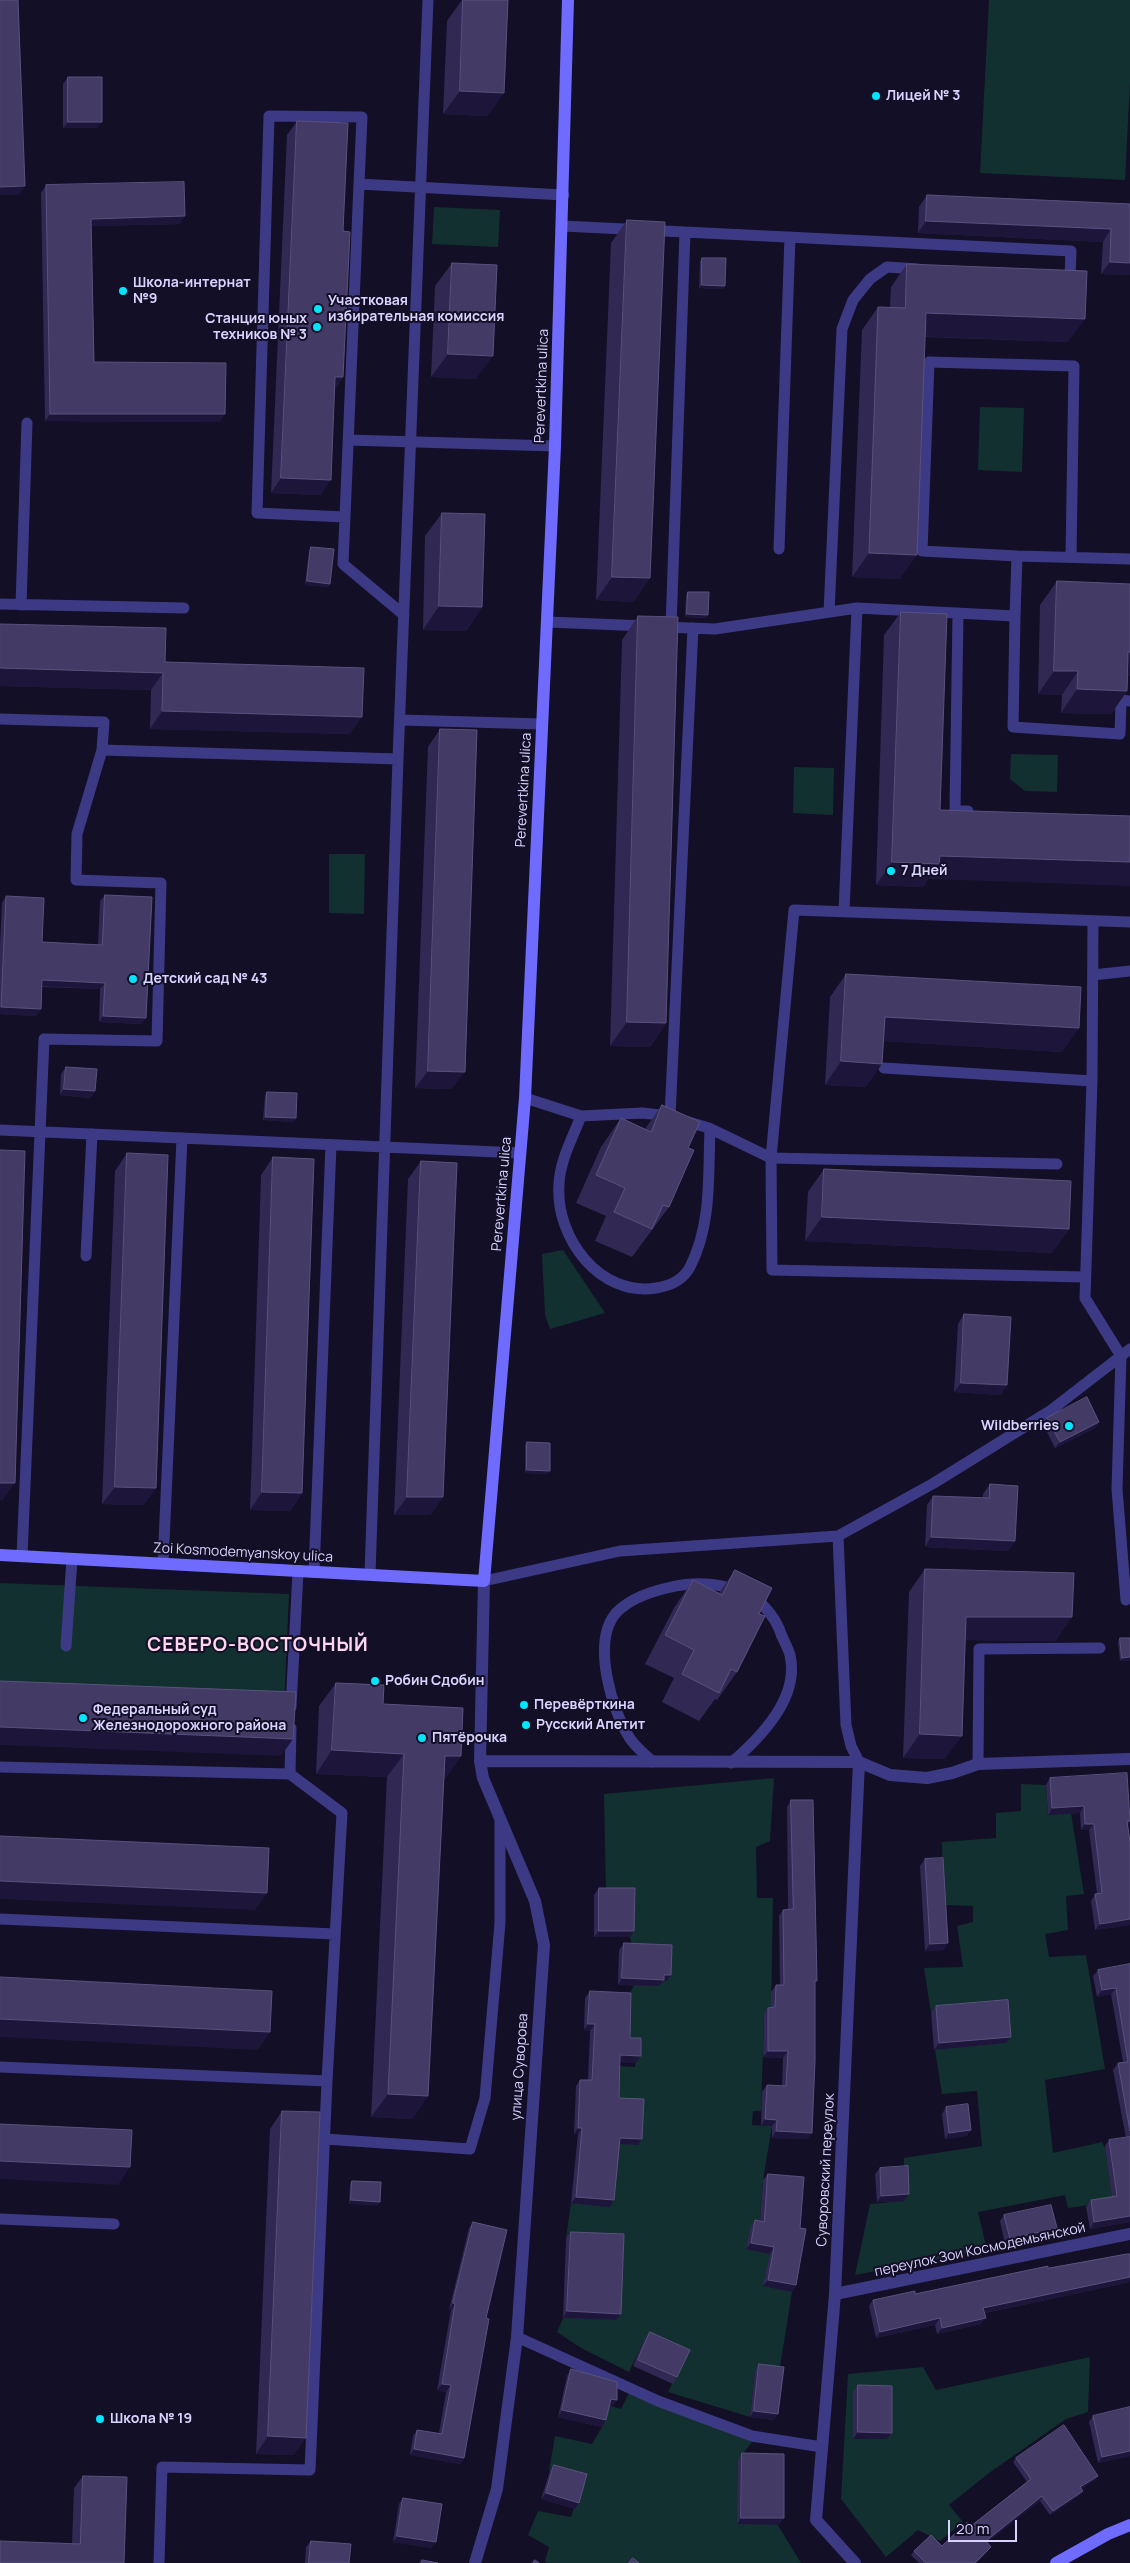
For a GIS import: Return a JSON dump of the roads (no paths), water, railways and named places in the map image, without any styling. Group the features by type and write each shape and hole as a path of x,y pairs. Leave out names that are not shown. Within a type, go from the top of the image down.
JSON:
{"street":[{"name":"Perevertkina ulica","path":"484,1581 525,1098 555,446 564,195 568,0"},
{"name":"Zoi Kosmodemyanskoy ulica","path":"0,1555 484,1581"},
{"name":"улица Суворова","path":"475,2563 498,2489 517,2337 544,1945 535,1901 483,1778 480,1761 484,1581"},
{"path":"480,1761 859,1762 890,1776 927,1778 952,1774 978,1764 1130,1759"},
{"name":"Суворовский переулок","path":"855,2563 816,2520 836,2294 859,1762"},
{"name":"переулок Зои Космодемьянской","path":"836,2294 1130,2234"},
{"path":"1056,2563 1108,2534 1130,2525"}],"lane":[{"path":"370,1574 398,758 428,0"},
{"path":"345,517 256,513 269,116 362,117 348,440 345,517 343,564 404,615"},
{"path":"359,184 564,195"},
{"path":"563,226 1071,251 1070,278 1050,277"},
{"path":"672,627 685,232"},
{"path":"779,548 790,237"},
{"path":"829,612 842,329 853,300 870,279 887,267 925,270"},
{"path":"1071,557 1074,366 929,362 922,551 1017,556 1130,559"},
{"path":"21,605 27,423"},
{"path":"348,440 555,446"},
{"path":"1017,556 1013,727 1120,734 1121,700 1130,701"},
{"path":"0,604 184,608"},
{"path":"548,622 715,629 857,608 1015,616"},
{"path":"844,911 857,608"},
{"path":"958,613 955,811 984,812"},
{"path":"670,1116 693,628"},
{"path":"0,719 104,722 102,750 76,834 76,880 161,883 157,1041 44,1039 22,1556"},
{"path":"400,720 542,724"},
{"path":"102,750 398,758"},
{"path":"1085,1277 772,1270 771,1158 794,910 1130,922"},
{"path":"1093,921 1092,1081 1085,1298 1126,1353 1117,1489 1126,1600"},
{"path":"1093,975 1130,971"},
{"path":"884,1068 1092,1081"},
{"path":"525,1098 581,1116 642,1114 670,1116 710,1129 771,1158 1057,1164"},
{"path":"581,1116 564,1159 559,1184 567,1228 581,1256 598,1274 630,1289 666,1287 682,1278 690,1268 699,1245 709,1201 710,1129"},
{"path":"0,1130 520,1153"},
{"path":"86,1256 92,1134"},
{"path":"163,1564 182,1138"},
{"path":"314,1572 331,1145"},
{"path":"484,1581 620,1551 838,1536 934,1483 1042,1416 1126,1353"},
{"path":"838,1536 846,1725 851,1746 859,1762"},
{"path":"66,1646 72,1559"},
{"path":"290,1774 298,1572"},
{"path":"653,1762 631,1739 621,1718 610,1685 604,1658 607,1634 616,1613 631,1601 656,1590 686,1584 724,1586 756,1599 777,1623 790,1656 790,1683 782,1703 755,1740 731,1763"},
{"path":"978,1764 978,1649 1100,1648"},
{"path":"0,1766 290,1774 342,1813 324,2139 310,2470 162,2467 159,2563"},
{"path":"324,2139 470,2149 485,2098 500,1923 500,1820"},
{"path":"0,1919 335,1934"},
{"path":"0,2067 327,2081"},
{"path":"0,2218 114,2224"},
{"path":"517,2337 658,2400 752,2436 822,2447"}],"place":[{"name":"Лицей № 3","path":"876,96"},
{"name":"Школа-интернат №9","path":"123,291"},
{"name":"Участковая избирательная комиссия","path":"318,309"},
{"name":"Станция юных техников № 3","path":"317,327"},
{"name":"7 Дней","path":"891,871"},
{"name":"Детский сад № 43","path":"133,979"},
{"name":"Wildberries","path":"1069,1426"},
{"name":"Робин Сдобин","path":"375,1681"},
{"name":"Перевёрткина","path":"524,1705"},
{"name":"Федеральный суд Железнодорожного района","path":"83,1718"},
{"name":"Русский Апетит","path":"526,1725"},
{"name":"Пятёрочка","path":"422,1738"},
{"name":"Школа № 19","path":"100,2419"}],"district":[{"name":"СЕВЕРО-ВОСТОЧНЫЙ","path":"258,1646"}]}
